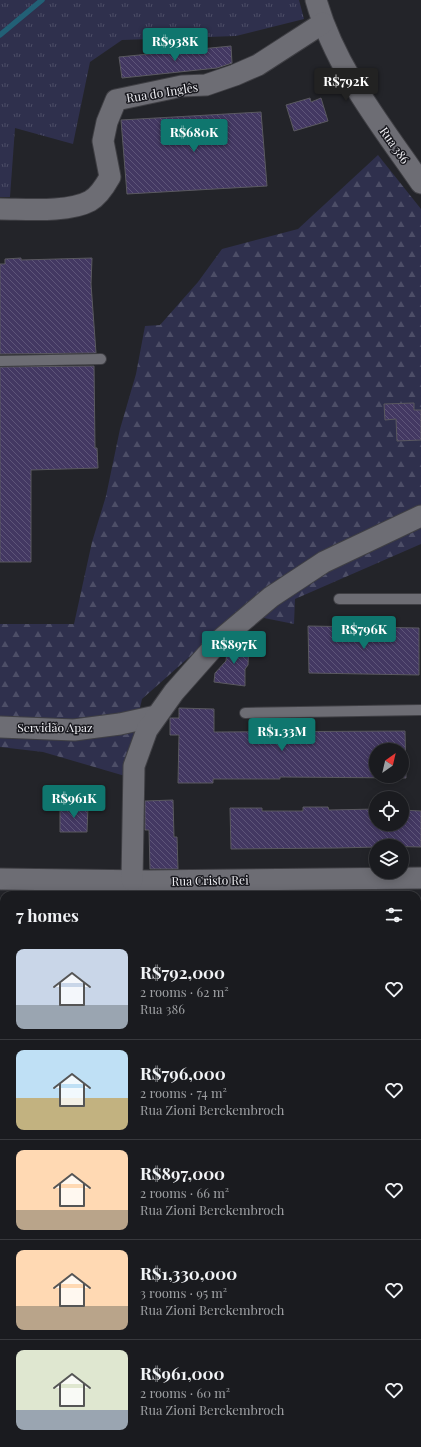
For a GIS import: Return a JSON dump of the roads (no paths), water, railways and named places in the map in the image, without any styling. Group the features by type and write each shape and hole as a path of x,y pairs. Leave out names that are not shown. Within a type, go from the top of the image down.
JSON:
{"street":[{"name":"Rua 386","path":"316,0 323,23 348,75 421,182"},
{"name":"Rua do Inglês","path":"0,209 57,208 79,205 91,201 101,191 110,178 103,141 107,122 116,100 182,86 206,85 235,75 258,65 312,32 323,23"},
{"path":"132,880 134,766 147,730 174,692 220,640 271,597 324,562 421,516"},
{"name":"Servidão Apaz","path":"0,727 74,730 120,724 156,716"},
{"name":"Rua Cristo Rei","path":"0,879 132,880 421,878"}],"lane":[{"path":"0,361 101,359"},
{"path":"340,599 421,599"},
{"path":"245,713 421,710"}],"waterway":[{"path":"0,35 42,0"}]}
